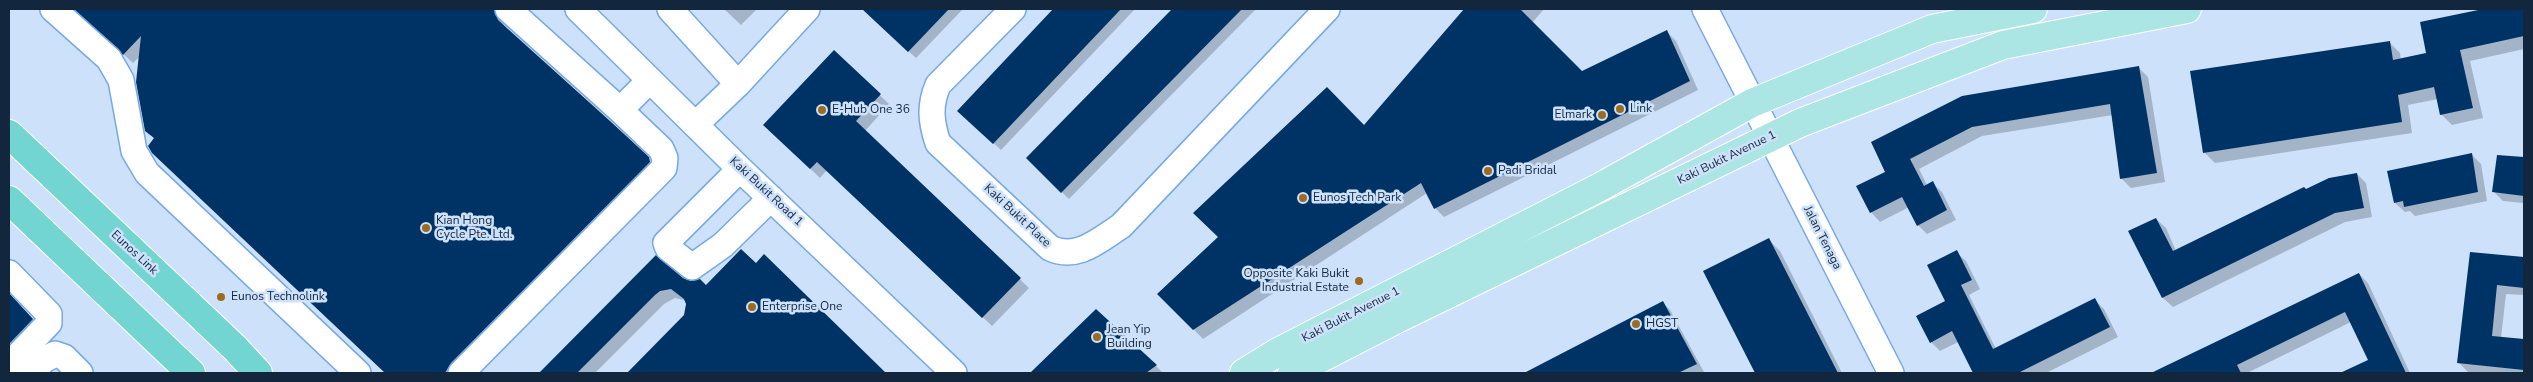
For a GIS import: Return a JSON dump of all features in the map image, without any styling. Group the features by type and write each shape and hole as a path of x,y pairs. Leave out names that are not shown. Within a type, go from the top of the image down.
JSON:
{"highway":[{"name":"Eunos Link","path":"9,134 228,342 258,373"},
{"path":"9,200 191,373"}],"main road":[{"name":"Kaki Bukit Avenue 1","path":"1244,373 1278,352 1600,186 1752,103 1932,29 2033,9"},
{"name":"Kaki Bukit Avenue 1","path":"1292,373 1395,320 1770,137 2003,45 2187,9"}],"street":[{"path":"54,9 109,59 113,66 120,80 134,151 147,173 358,373"},
{"path":"461,373 664,168 665,158 662,149 508,9"},
{"name":"Kaki Bukit Road 1","path":"578,9 740,169 954,373"},
{"path":"670,9 738,84"},
{"path":"696,124 738,84 807,9"},
{"name":"Kaki Bukit Place","path":"1013,9 938,85 932,98 932,125 938,143 1050,248 1071,254 1088,248 1120,226 1327,9"},
{"name":"Jalan Tenaga","path":"1705,9 1891,373"},
{"path":"620,110 650,80"},
{"path":"740,169 666,243 668,248 692,267 723,245 771,198"},
{"path":"9,273 49,314 49,323 9,365"},
{"path":"31,373 44,360 55,354 64,357 80,373"}],"building":[{"path":"74,9 494,9 498,20 649,157 650,162 451,363 445,373 385,373 152,153 148,146 154,138 145,131 136,82 141,36 123,55"},
{"path":"862,9 949,9 908,52"},
{"path":"1053,9 1121,9 993,144 957,111"},
{"path":"1172,9 1242,9 1061,193 1026,158"},
{"path":"1464,9 1520,9 1582,71 1667,30 1690,81 1434,209 1421,183 1193,330 1157,294 1218,237 1193,213 1327,87 1364,125"},
{"path":"2483,9 2524,9 2524,36 2460,50 2473,108 2440,115 2434,87 2398,95 2402,122 2203,153 2190,71 2390,41 2393,60 2426,53 2420,22"},
{"path":"834,50 881,94 856,121 1021,278 982,318 817,162 810,169 763,125"},
{"path":"2139,66 2157,173 2120,179 2110,104 1972,127 1910,159 1924,186 1933,181 1947,210 1917,226 1902,197 1870,213 1856,186 1885,172 1871,142 1962,96"},
{"path":"2472,153 2478,192 2404,207 2403,201 2394,203 2387,171"},
{"path":"2497,155 2524,157 2524,196 2492,192"},
{"path":"2357,173 2364,208 2335,213 2162,298 2128,231 2156,218 2173,251 2304,187 2306,189 2329,178"},
{"path":"1769,238 1838,373 1755,373 1703,271"},
{"name":"Enterprise One","path":"741,249 756,263 764,254 886,373 627,373 684,315 686,304 684,299 671,289 660,291 655,295 577,373 539,373 656,255 683,278 691,281 700,279 706,285"},
{"path":"1957,250 1972,280 1961,285 1993,349 2095,298 2110,327 2018,373 1973,373 1952,331 1930,343 1916,316 1945,301 1927,265"},
{"path":"2470,252 2524,257 2524,288 2497,285 2492,336 2524,339 2524,370 2457,363"},
{"path":"2359,273 2406,373 2340,373 2368,360 2345,312 2237,365 2241,373 2151,373"},
{"path":"9,293 33,319 9,344"},
{"path":"1663,301 1697,364 1678,373 1524,373"},
{"name":"Jean Yip Building","path":"1096,309 1157,365 1146,373 1030,373"}],"place":[{"name":"Link","path":"1620,109"},
{"name":"E-Hub One 36","path":"822,110"},
{"name":"Elmark","path":"1602,115"},
{"name":"Padi Bridal","path":"1488,171"},
{"name":"Eunos Tech Park","path":"1303,198"},
{"name":"Kian Hong Cycle Pte. Ltd.","path":"426,228"},
{"name":"Opposite Kaki Bukit Industrial Estate","path":"1359,281"},
{"name":"Eunos Technolink","path":"221,297"},
{"name":"Enterprise One","path":"752,307"},
{"name":"HGST","path":"1636,324"},
{"name":"Jean Yip Building","path":"1097,337"}]}
